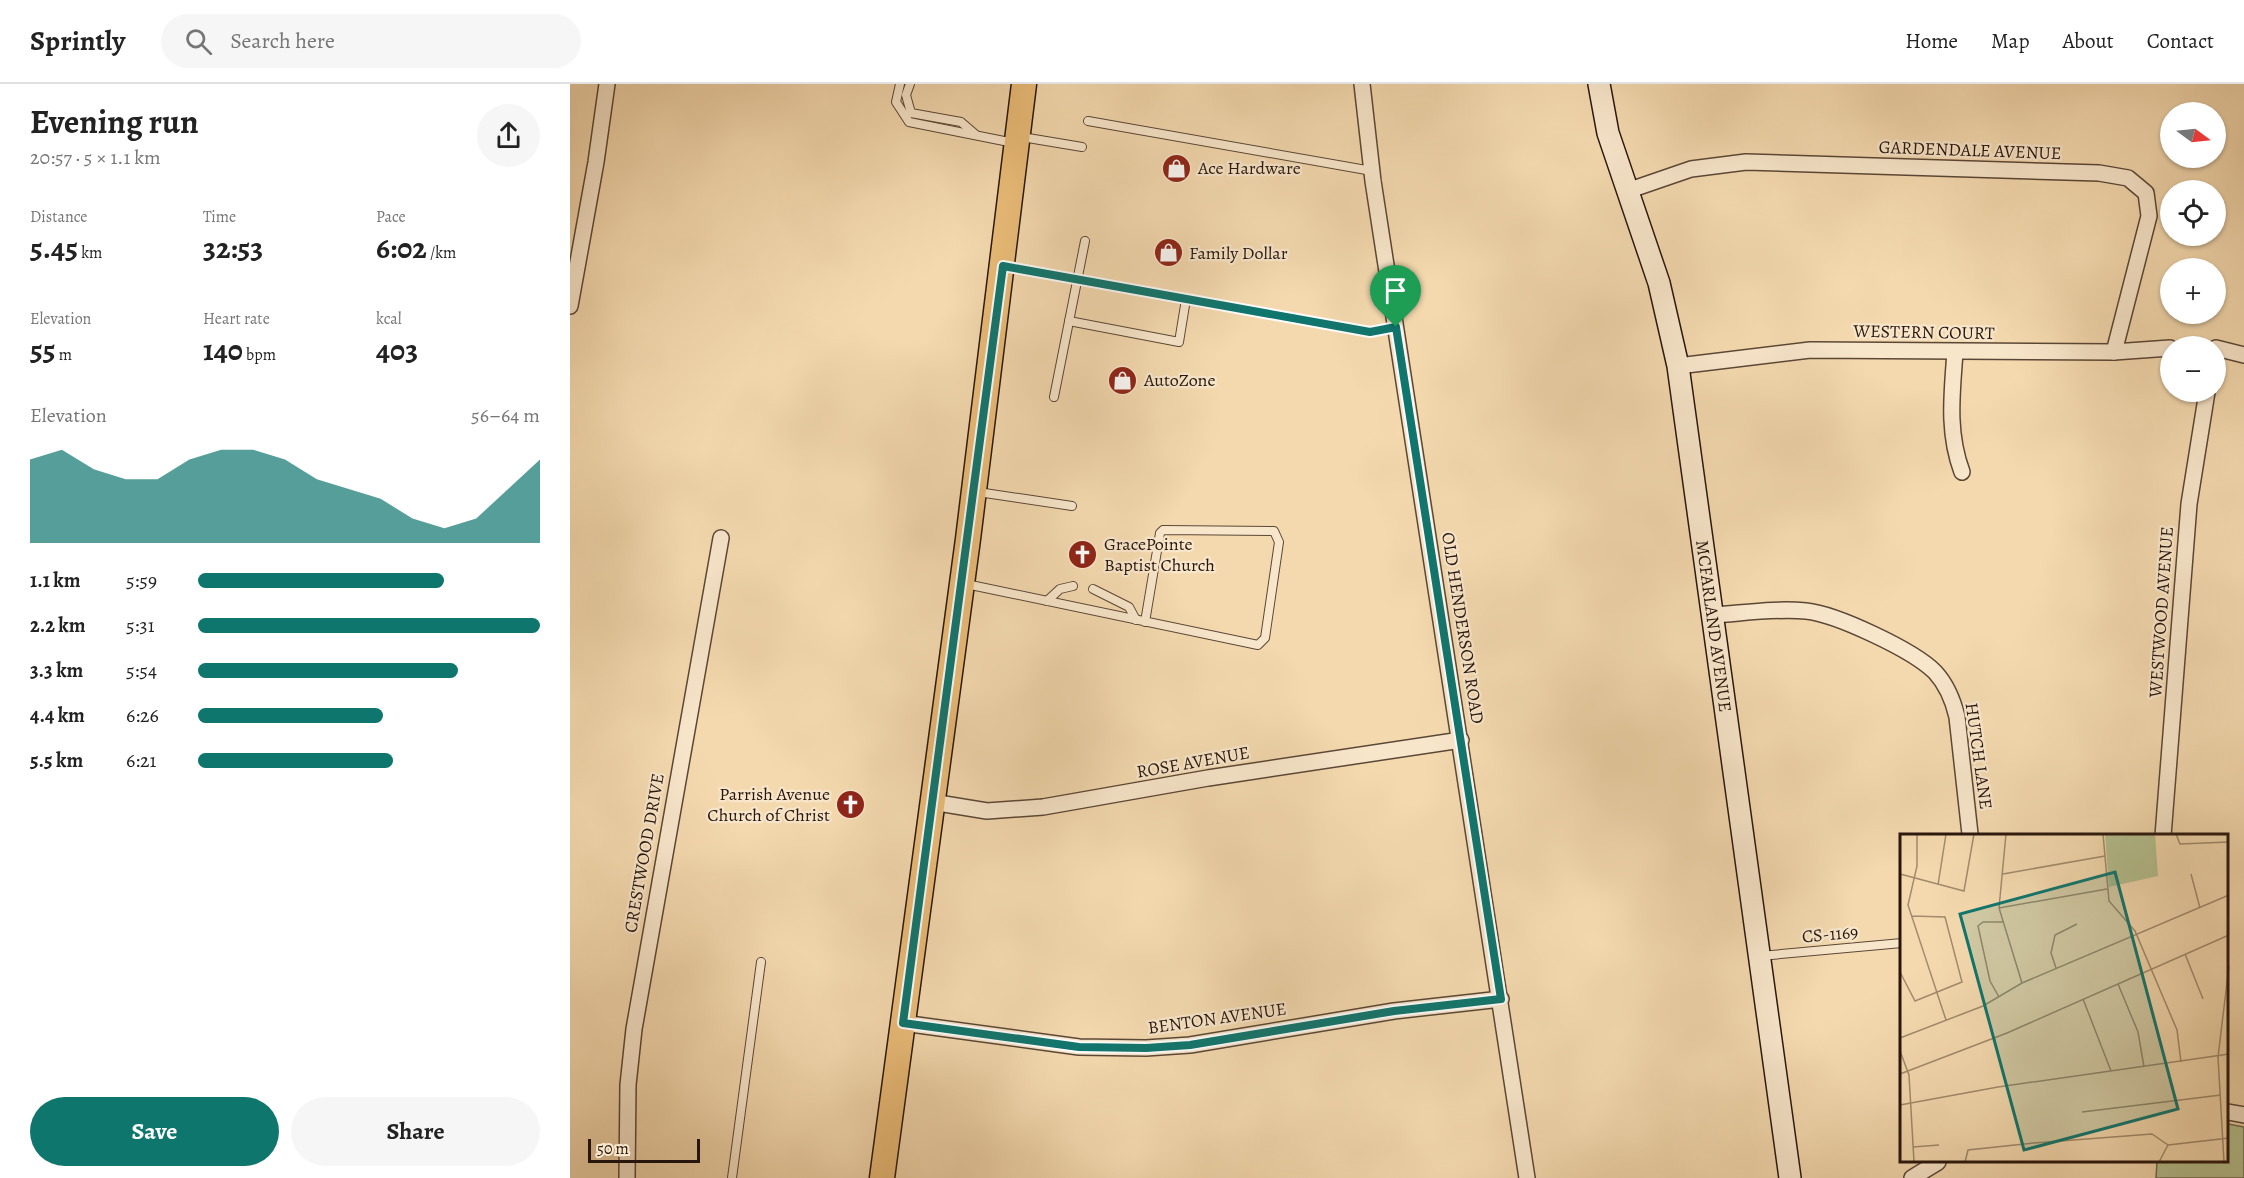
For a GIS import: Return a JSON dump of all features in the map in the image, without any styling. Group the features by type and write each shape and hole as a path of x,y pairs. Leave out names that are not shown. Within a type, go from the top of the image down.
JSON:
{"main road":[{"path":"882,1178 974,492 1019,140 1024,84"}],"street":[{"path":"570,306 596,162 607,84"},
{"name":"OLD HENDERSON ROAD","path":"1362,84 1372,171 1527,1178"},
{"name":"MCFARLAND AVENUE","path":"1599,84 1608,133 1659,283 1678,366 1790,1178"},
{"name":"GARDENDALE AVENUE","path":"1627,191 1691,170 1746,162 2099,173 2128,178 2146,193 2149,216 2114,352"},
{"name":"WESTERN COURT","path":"1678,366 1810,350 2114,352 2160,349"},
{"path":"2226,350 2244,355"},
{"path":"1955,352 1950,421 1954,450 1962,472"},
{"name":"WESTWOOD AVENUE","path":"2163,834 2189,504 2204,402"},
{"name":"CRESTWOOD DRIVE","path":"627,1178 628,1086 634,1029 721,538"},
{"name":"HUTCH LANE","path":"1713,615 1791,610 1825,615 1895,646 1929,667 1945,684 1957,717 1970,834"},
{"name":"ROSE AVENUE","path":"932,802 987,811 1043,807 1208,778 1461,740"},
{"name":"BENTON AVENUE","path":"903,1023 1079,1047 1146,1048 1190,1045 1360,1016 1501,999"},
{"path":"2229,1112 2244,1115"},
{"path":"1912,1178 1935,1163"}],"lane":[{"path":"900,84 896,102 909,122 978,136 1083,147"},
{"path":"910,84 906,95 911,113 961,122 978,136"},
{"path":"1088,121 1372,171"},
{"path":"1054,397 1085,241"},
{"path":"1003,266 1370,332 1396,327"},
{"path":"1069,321 1179,342 1186,299"},
{"path":"974,492 1072,506"},
{"path":"962,583 1258,645 1262,642 1279,542 1277,533 1274,531 1163,530 1160,533 1145,621"},
{"path":"1047,601 1060,589 1073,586"},
{"path":"1093,589 1129,607 1136,620"},
{"name":"CS-1169","path":"1760,956 1900,943"},
{"path":"732,1178 761,962"}],"green space":[{"path":"2229,1124 2244,1127 2244,1178 2156,1178 2157,1163 2229,1163"}],"place":[{"name":"Ace Hardware","path":"1177,168"},
{"name":"Family Dollar","path":"1168,253"},
{"name":"AutoZone","path":"1123,380"},
{"name":"GracePointe Baptist Church","path":"1083,554"},
{"name":"Parrish Avenue Church of Christ","path":"851,804"}],"route":[{"path":"1003,266 1370,332 1396,327 1501,999 1394,1011 1190,1045 1146,1048 1079,1047 903,1023 1003,266"}]}
